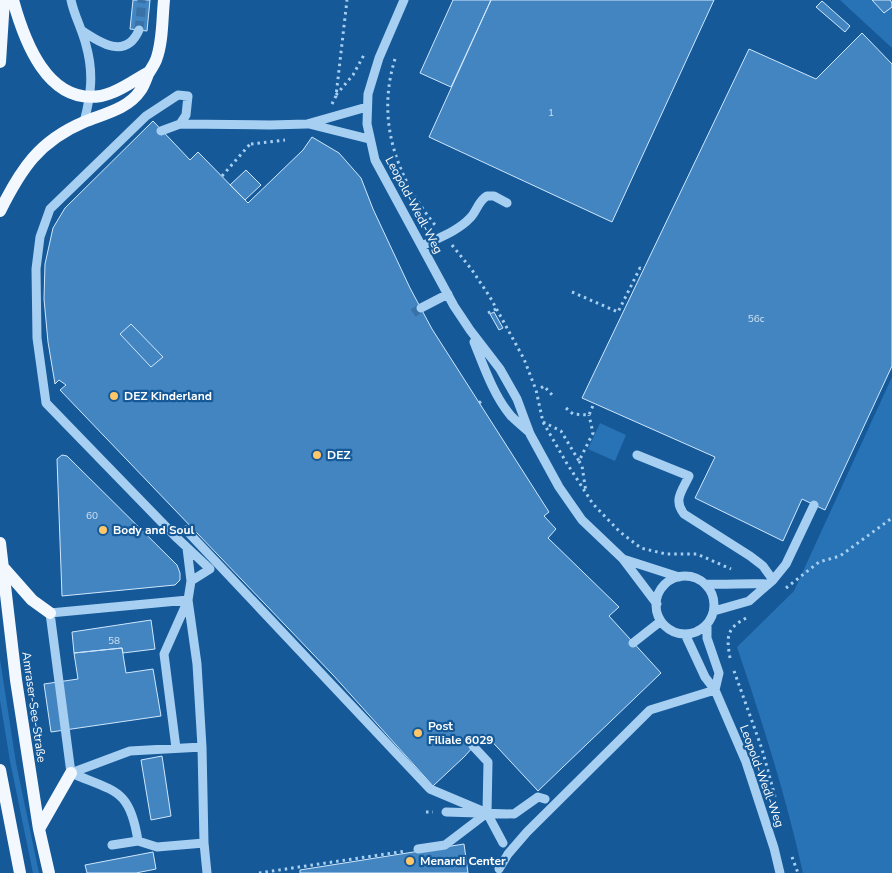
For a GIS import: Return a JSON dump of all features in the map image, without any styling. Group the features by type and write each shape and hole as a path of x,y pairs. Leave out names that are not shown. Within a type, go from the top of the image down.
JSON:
{"main road":[{"path":"0,62 4,0"},
{"path":"13,0 26,41 35,58 45,73 73,93 90,97 102,96 115,92 149,72"},
{"path":"0,211 10,190 30,159 46,144 84,122 124,105 140,92 156,61 164,0"},
{"name":"Amraser-See-Straße","path":"0,543 16,680 39,829 49,873"},
{"path":"2,566 32,600 50,614"},
{"path":"0,770 20,873"},
{"path":"39,829 71,773"}],"street":[{"path":"71,0 86,45 92,79 84,122"},
{"name":"Leopold-Wedl-Weg","path":"404,0 379,58 368,94 369,139 375,160 448,294 470,330 500,369 517,399 530,434 559,487 582,520 623,559 657,604"},
{"path":"81,29 105,45 118,47 125,45 136,36 139,30"},
{"path":"180,124 186,115 188,96 178,95 146,116 50,209 40,237 36,270 37,338 46,403 187,548 210,569 191,581"},
{"path":"161,131 180,124 307,124 367,107"},
{"path":"307,124 369,139"},
{"path":"422,246 469,220 481,200 487,196 494,196 507,203"},
{"path":"421,308 448,294"},
{"name":"Leopold-Wedl-Weg","path":"470,330 488,376 503,404 511,416 530,434"},
{"path":"637,455 689,476 678,502 679,508 684,514 763,566 770,582"},
{"path":"714,611 749,600 770,582 786,564 814,505"},
{"path":"186,530 430,789 487,813"},
{"path":"187,548 191,581 188,600 196,664 202,747 206,873"},
{"name":"Leopold-Wedl-Weg","path":"623,559 678,577"},
{"path":"688,576 705,584 711,592 714,601 714,611 707,624 693,633 685,634 668,628 661,621 657,604 658,595 670,580 688,576"},
{"path":"705,584 723,585 770,582"},
{"path":"71,773 50,614 188,600"},
{"path":"176,748 164,654 188,600"},
{"path":"633,643 661,621"},
{"name":"Leopold-Wedl-Weg","path":"707,624 708,638 719,673 716,690"},
{"name":"Leopold-Wedl-Weg","path":"685,634 704,677 716,690 746,762 774,848 780,873"},
{"path":"499,869 508,854 527,832 650,710 716,690"},
{"path":"473,746 488,762 487,813 503,843"},
{"path":"71,773 130,751 202,747"},
{"path":"71,773 108,789 123,798 131,810 138,841"},
{"path":"446,812 514,814 538,797 546,798"},
{"path":"418,849 445,845 487,813"},
{"path":"112,844 138,841 158,847 204,843"}],"path":[{"path":"336,96 348,0"},
{"path":"331,104 353,75 366,51"},
{"path":"396,56 388,97 388,117 393,150 402,174 425,213 472,270 496,309 524,359 536,390 543,422 586,495 610,522 641,548 666,554 692,553 702,556 721,566 740,572 744,583"},
{"path":"222,176 251,144 256,125"},
{"path":"572,292 618,312 640,268 643,270"},
{"path":"488,313 496,309"},
{"path":"541,388 544,386 553,396"},
{"path":"479,403 484,399"},
{"path":"579,461 593,433 589,415 594,403"},
{"path":"566,408 573,414 589,415"},
{"path":"543,422 561,430 582,466 586,495"},
{"path":"782,591 819,562 840,556 892,518"},
{"path":"731,663 728,643 729,634 734,625 752,614 749,600"},
{"path":"732,668 762,749 782,823"},
{"path":"259,873 418,849"},
{"path":"790,850 798,873"}],"shaded area":[{"path":"840,0 892,0 892,48"},
{"path":"892,377 892,873 803,873 773,759 737,647 794,591"},
{"path":"600,423 626,435 615,461 588,449"},
{"path":"0,659 16,763 39,873 33,873 10,761 0,700"}],"building":[{"path":"133,0 150,0 147,31 130,29"},
{"path":"453,0 491,0 451,87 420,73"},
{"path":"491,0 714,0 612,222 429,137"},
{"path":"872,0 890,0 892,7 884,13"},
{"path":"822,1 850,26 845,32 816,7"},
{"path":"862,33 892,64 892,366 825,510 802,499 783,541 695,498 715,457 582,398 749,49 816,79"},
{"name":"DEZ","path":"153,121 190,160 198,152 248,203 303,150 312,137 339,153 361,178 373,209 410,288 432,329 549,512 544,516 556,529 548,538 619,607 609,616 661,673 538,791 485,734 433,786 333,675 60,390 66,385 59,380 55,384 48,342 44,299 45,264 53,228 65,208"},
{"path":"246,170 261,185 245,200 230,185"},
{"path":"494,312 503,328 499,330 490,314"},
{"path":"131,324 163,357 151,367 120,334"},
{"path":"62,455 67,456 177,565 180,580 175,585 62,596 57,459"},
{"path":"151,620 155,649 123,653 122,648 74,653 72,632"},
{"path":"122,648 126,673 153,669 161,716 51,732 44,684 78,679 74,653"},
{"path":"162,756 171,816 151,820 141,760"},
{"name":"Menardi Center","path":"464,844 468,873 300,873 300,870"},
{"path":"153,852 156,869 136,873 87,873 85,865"}],"tunnel":[{"path":"139,30 142,0"},
{"path":"413,313 421,308"}],"place":[{"name":"DEZ Kinderland","path":"114,396"},
{"name":"DEZ","path":"317,455"},
{"name":"Body and Soul","path":"103,530"},
{"name":"Post Filiale 6029","path":"418,733"},
{"name":"Menardi Center","path":"410,861"}]}
